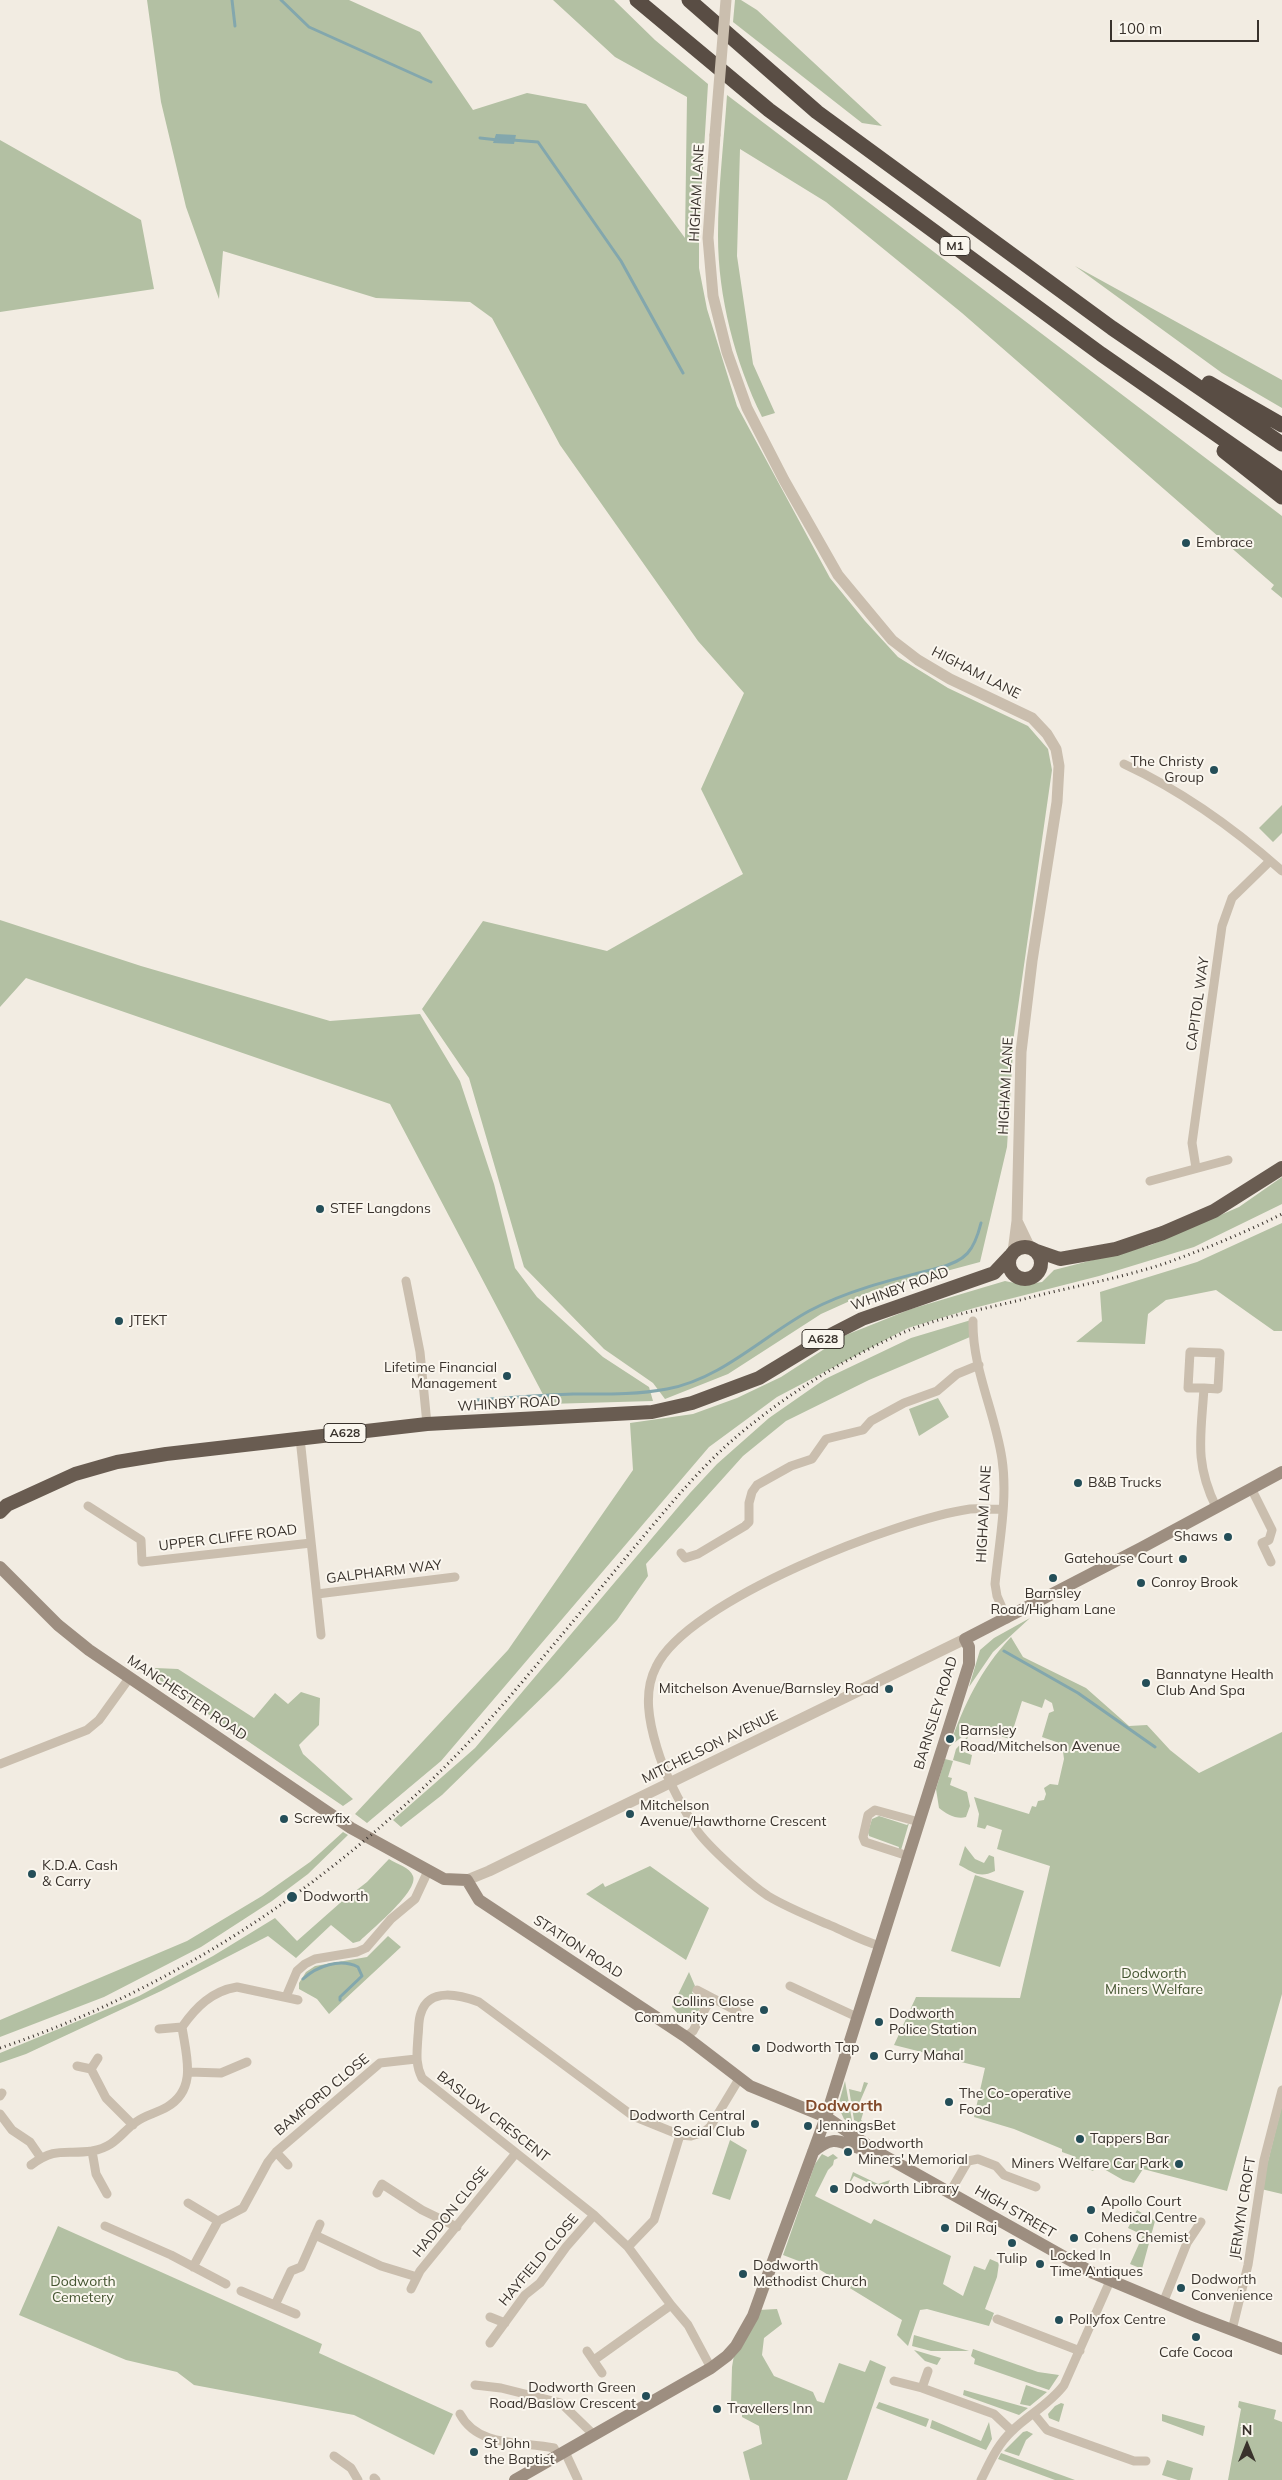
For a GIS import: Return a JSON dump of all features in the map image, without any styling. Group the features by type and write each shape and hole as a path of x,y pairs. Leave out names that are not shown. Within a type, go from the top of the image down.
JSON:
{"highway":[{"name":"M1","path":"637,0 769,110 1101,354 1282,480"},
{"name":"M1","path":"689,0 817,112 1112,328 1282,444"},
{"name":"M1","path":"1112,328 1282,425"},
{"name":"M1","path":"1101,354 1282,497"},
{"name":"WHINBY ROAD","path":"2,1507 56,1481 117,1462 300,1438 427,1424 626,1415 652,1412 692,1403 759,1378 825,1338 862,1319 958,1284 994,1273 1030,1278 1060,1259 1116,1249 1162,1233 1214,1211 1282,1168"},
{"path":"1021,1278 1010,1270 1012,1254 1021,1247 1032,1249 1041,1263 1038,1273"},
{"name":"WHINBY ROAD","path":"1032,1249 1060,1259"},
{"name":"WHINBY ROAD","path":"994,1273 1012,1254"}],"main road":[{"name":"BARNSLEY ROAD","path":"515,2480 711,2368 727,2356 736,2346 753,2316 826,2117 880,1946 968,1664 969,1646 966,1640 1282,1472"},
{"name":"MANCHESTER ROAD","path":"0,1567 58,1625 130,1677 368,1838 428,1871"},
{"path":"428,1871 452,1881 467,1880"},
{"name":"STATION ROAD","path":"467,1880 479,1900 686,2037 740,2080 772,2096 826,2117"},
{"name":"HIGH STREET","path":"826,2117 879,2153 1069,2261 1110,2281 1163,2303 1282,2349"},
{"path":"813,2152 822,2144 832,2140 841,2140 859,2148 879,2153"}],"street":[{"name":"HIGHAM LANE","path":"726,0 708,238 713,296 727,352 747,408 797,503 838,575 892,640 918,660 950,679 1032,718 1047,734 1056,749 1059,766 1056,802 1032,961 1021,1052 1016,1221 1012,1254"},
{"path":"1124,764 1159,780 1200,806 1282,871"},
{"name":"CAPITOL WAY","path":"1196,1168 1192,1143 1222,926 1232,898 1270,861"},
{"path":"1150,1181 1228,1160"},
{"name":"HIGHAM LANE","path":"1016,1221 1032,1249"},
{"path":"406,1281 420,1352 427,1424"},
{"name":"HIGHAM LANE","path":"973,1321 973,1346 1004,1472 995,1584 997,1596 1007,1619"},
{"path":"1190,1352 1220,1353 1218,1389 1204,1388 1188,1388 1190,1352"},
{"path":"681,1553 685,1558 698,1554 745,1526 749,1522 749,1503 752,1492 757,1485 790,1466 812,1459 826,1439 863,1430 871,1421 896,1407 937,1391 957,1374 979,1365"},
{"path":"1204,1388 1200,1460 1204,1479 1216,1507"},
{"name":"UPPER CLIFFE ROAD","path":"300,1438 321,1635"},
{"path":"1251,1488 1272,1530 1269,1540 1262,1544 1271,1562"},
{"name":"UPPER CLIFFE ROAD","path":"88,1506 141,1540 142,1562 311,1542"},
{"path":"880,1946 793,1909 767,1895 700,1834 659,1756 653,1734 648,1699 656,1666 668,1649 687,1632 714,1613 756,1587 835,1550 887,1532 960,1511 1002,1509"},
{"name":"GALPHARM WAY","path":"317,1594 455,1577"},
{"name":"MITCHELSON AVENUE","path":"467,1880 966,1640"},
{"path":"0,1764 87,1730 99,1720 130,1677"},
{"path":"908,1856 865,1842 863,1837 868,1815 871,1812 881,1811 919,1822"},
{"path":"286,1997 294,1975 305,1964 315,1959 358,1952 366,1948 391,1919 415,1899 428,1871"},
{"path":"790,1986 809,1999 857,2017"},
{"path":"159,2029 182,2027 208,1998 228,1988 237,1987 298,2000"},
{"path":"697,1990 737,2011"},
{"name":"BASLOW CRESCENT","path":"711,2368 696,2336 628,2247 594,2214 422,2078 416,2059 420,2014 430,2000 439,1996 463,1996 479,2002 632,2116 680,2135 690,2136 704,2132 710,2127 740,2080"},
{"path":"686,2037 693,2031 711,1998"},
{"path":"31,2165 41,2158 58,2151 92,2151 120,2139 133,2125 167,2107 176,2100 183,2090 189,2072 182,2027"},
{"path":"91,2069 98,2058"},
{"name":"BAMFORD CLOSE","path":"218,2221 243,2208 268,2162 276,2152 380,2063 416,2059"},
{"path":"189,2072 221,2073 247,2062"},
{"path":"77,2066 91,2069"},
{"path":"91,2069 106,2098 133,2125"},
{"name":"JERMYN CROFT","path":"1232,2330 1248,2265 1262,2170 1282,2090"},
{"path":"0,2114 12,2130 30,2142 41,2158"},
{"path":"628,2247 654,2220 680,2135"},
{"path":"92,2151 96,2174 108,2194"},
{"name":"BAMFORD CLOSE","path":"276,2152 288,2165"},
{"name":"HADDON CLOSE","path":"411,2289 417,2277 516,2153"},
{"path":"950,2192 968,2161 978,2159 996,2166 1004,2175 1036,2187"},
{"path":"377,2193 382,2184 422,2210 457,2227"},
{"path":"188,2203 218,2221 193,2267"},
{"name":"HAYFIELD CLOSE","path":"490,2344 525,2295 540,2283 566,2247 594,2214"},
{"path":"1163,2303 1187,2243 1201,2222"},
{"path":"275,2305 291,2271 301,2267 320,2224"},
{"path":"105,2226 226,2284"},
{"path":"316,2236 380,2266 417,2277"},
{"path":"981,2480 993,2454 1012,2431 1058,2394 1064,2385 1110,2281"},
{"path":"241,2291 296,2314"},
{"path":"594,2360 671,2305"},
{"name":"HAYFIELD CLOSE","path":"490,2317 505,2323"},
{"path":"997,2319 1080,2351"},
{"path":"587,2351 602,2373"},
{"path":"922,2388 928,2371"},
{"path":"894,2381 922,2388 994,2414 1012,2431"},
{"path":"475,2385 501,2388 561,2403 594,2436"},
{"path":"460,2414 465,2425 472,2431 493,2440 554,2448 562,2454 578,2480"},
{"path":"1034,2414 1047,2430 1134,2460 1146,2461"},
{"path":"334,2456 351,2468 358,2480"}],"green space":[{"path":"147,0 349,0 420,32 473,110 527,93 586,104 685,238 687,97 615,57 553,0 614,0 655,40 708,84 699,232 699,268 707,309 737,406 830,578 865,621 898,657 948,688 1028,726 1048,749 1052,770 1014,1035 1007,1147 980,1262 872,1291 821,1314 728,1374 665,1399 653,1383 604,1349 524,1267 469,1078 422,1009 483,921 607,951 743,874 701,789 744,693 698,641 560,445 492,318 470,302 376,298 223,251 219,299 186,207 161,102"},
{"path":"735,0 741,0 757,10 882,126 862,123 733,22"},
{"path":"727,95 1282,516 1282,598 1271,589 1274,585 962,313 826,202 740,149 737,256 753,364 775,413 762,417 736,352 721,282 718,218"},
{"path":"0,140 141,220 154,289 0,312"},
{"path":"1075,266 1282,380 1282,408 1222,373"},
{"path":"1282,805 1282,833 1273,842 1259,828"},
{"path":"0,920 141,966 330,1021 420,1014 460,1081 494,1184 515,1268 537,1297 603,1357 649,1387 653,1401 548,1404 390,1104 26,978 0,1007"},
{"path":"1282,1177 1282,1204 1194,1247 1099,1276 974,1308 908,1328 777,1397 709,1447 441,1761 367,1823 355,1814 508,1650 633,1470 630,1423 693,1414 737,1398 781,1377 846,1335 911,1309 1005,1281 1024,1285 1042,1282 1054,1270 1151,1245 1239,1207"},
{"path":"1282,1223 1282,1331 1274,1331 1216,1290 1166,1300 1148,1314 1145,1344 1076,1342 1102,1321 1100,1292 1197,1262"},
{"path":"971,1320 970,1337 869,1380 786,1421 743,1456 646,1564 648,1576 617,1620 559,1681 442,1795 401,1827 393,1820 475,1748 690,1493 717,1464 769,1418 825,1379 911,1338"},
{"path":"938,1398 949,1417 919,1436 909,1409"},
{"path":"1030,1618 993,1652 969,1687 980,1650 994,1638"},
{"name":"Dodworth Miners Welfare","path":"1011,1637 1023,1657 1086,1688 1129,1726 1147,1725 1170,1750 1199,1773 1282,1732 1282,1994 1227,2191 1143,2169 1134,2183 1123,2180 1097,2165 1093,2171 1074,2163 1076,2157 1062,2152 1062,2149 1014,2129 974,2117 985,2068 894,2045 916,1997 1020,1998 1050,1866 997,1849 1002,1830 987,1825 985,1829 977,1827 979,1814 974,1797 1029,1814 1032,1806 1036,1807 1038,1801 1044,1800 1046,1794 1044,1788 1050,1784 1058,1785 1064,1759 1062,1744 1042,1737 1049,1713 1054,1711 1052,1703 1045,1699 1042,1708 1022,1701 1010,1739 979,1730 979,1727 971,1725 966,1728 963,1736 949,1747 974,1689 990,1662"},
{"path":"155,1668 178,1669 254,1718 275,1693 288,1704 301,1692 320,1698 319,1725 299,1745 303,1754 353,1799 343,1806 161,1682"},
{"path":"968,1736 964,1752 972,1755 970,1765 953,1760 956,1749"},
{"path":"945,1759 953,1761 948,1777 952,1778 950,1785 967,1792 970,1806 966,1817 952,1816 939,1808 936,1789"},
{"path":"879,1816 907,1825 909,1823 901,1850 898,1851 899,1847 869,1836 868,1832 872,1819"},
{"path":"343,1832 348,1835 308,1874 272,1901 201,1947 104,1997 0,2037 0,2020 187,1941 262,1896 310,1862"},
{"path":"965,1846 975,1859 984,1863 989,1855 994,1857 995,1871 980,1874 959,1865"},
{"path":"389,1859 409,1870 413,1876 413,1883 402,1900 360,1941 353,1943 331,1925 296,1958 268,1936 161,1991 26,2054 0,2063 0,2053 139,1996 213,1956 275,1918 297,1941 367,1882"},
{"path":"650,1866 709,1908 686,1960 586,1894 603,1883 605,1887"},
{"path":"975,1875 1024,1891 1000,1967 951,1951"},
{"path":"388,1936 401,1947 329,2014 317,1999 299,1989 299,1983 306,1972 315,1966 367,1957"},
{"path":"689,1972 695,1986 692,1993 702,1998 703,2002 694,2020 687,2024 672,2007"},
{"path":"845,2081 853,2126 844,2119 838,2106"},
{"path":"864,2082 868,2083 858,2106 864,2110 861,2120 872,2129 854,2120 849,2089 861,2092"},
{"path":"1282,2105 1282,2194 1261,2189"},
{"path":"730,2140 747,2150 730,2200 712,2194"},
{"path":"822,2154 828,2157 833,2154 838,2158 834,2160 815,2196 871,2224 874,2219 951,2256 943,2284 963,2296 974,2266 985,2270 990,2259 999,2263 997,2277 985,2309 994,2313 989,2326 927,2309 920,2310 908,2346 897,2335 902,2320 817,2268 783,2255 815,2164"},
{"path":"853,2172 878,2184 890,2180 887,2187 879,2188 854,2176 848,2186"},
{"path":"1137,2210 1155,2221 1142,2269 1130,2264 1143,2235 1128,2228"},
{"name":"Dodworth Cemetery","path":"58,2226 322,2344 319,2353 453,2414 434,2455 354,2415 194,2385 177,2372 126,2360 19,2315"},
{"path":"777,2309 782,2324 764,2338 762,2355 774,2376 813,2392 817,2401 824,2403 839,2363 865,2372 870,2360 886,2367 847,2480 750,2480 743,2452 762,2444 759,2426 742,2417 742,2404 731,2403 732,2367 734,2355 759,2310"},
{"path":"914,2335 969,2351 931,2351 912,2346"},
{"path":"973,2349 1038,2372 1059,2375 1049,2390 974,2364 975,2359 971,2356"},
{"path":"914,2350 941,2358 937,2365 925,2361"},
{"path":"1026,2385 1047,2392 1030,2406 1020,2404"},
{"path":"964,2390 1028,2408 1019,2415 963,2395"},
{"path":"1239,2401 1276,2410 1274,2419 1282,2422 1282,2480 1228,2480 1241,2409 1238,2407"},
{"path":"879,2402 929,2419 926,2427 876,2408"},
{"path":"1061,2403 1064,2404 1059,2422 1049,2418 1048,2414 1055,2406"},
{"path":"1162,2414 1205,2426 1203,2436 1162,2421"},
{"path":"932,2420 981,2441 989,2422 992,2439 986,2450 930,2428"},
{"path":"1027,2431 1033,2434 1026,2440 1019,2456 1004,2451 1023,2432"},
{"path":"1001,2453 1075,2480 1055,2480 998,2459"},
{"path":"1167,2460 1193,2468 1190,2480 1178,2480 1162,2475"}],"water":[{"path":"496,134 516,135 514,144 493,143"}],"waterway":[{"path":"232,0 235,26"},
{"path":"281,0 309,27 431,82"},
{"path":"480,138 498,140"},
{"path":"512,140 538,142 621,261 683,373"},
{"path":"475,1400 561,1394 632,1393 655,1391 687,1384 723,1367 792,1321 839,1297 956,1262 972,1248 981,1223"},
{"path":"1004,1651 1078,1693 1155,1747"},
{"path":"303,1979 315,1970 336,1963 351,1964 358,1967 362,1976 340,1997 340,2000"}],"railway":[{"path":"0,2048 74,2020 146,1986 216,1947 283,1903 347,1855 407,1803 464,1747 517,1688 665,1511 706,1465 752,1424 805,1386 861,1353 900,1334 931,1322 1115,1278 1166,1263 1253,1228 1282,1214"}],"place":[{"name":"Embrace","path":"1186,543"},
{"name":"The Christy Group","path":"1214,770"},
{"name":"STEF Langdons","path":"320,1209"},
{"name":"JTEKT","path":"119,1321"},
{"name":"Lifetime Financial Management","path":"507,1376"},
{"name":"B&B Trucks","path":"1078,1483"},
{"name":"Shaws","path":"1228,1537"},
{"name":"Gatehouse Court","path":"1183,1559"},
{"name":"Barnsley Road/Higham Lane","path":"1053,1578"},
{"name":"Conroy Brook","path":"1141,1583"},
{"name":"Bannatyne Health Club And Spa","path":"1146,1683"},
{"name":"Mitchelson Avenue/Barnsley Road","path":"889,1689"},
{"name":"Barnsley Road/Mitchelson Avenue","path":"950,1739"},
{"name":"Mitchelson Avenue/Hawthorne Crescent","path":"630,1814"},
{"name":"Screwfix","path":"284,1819"},
{"name":"K.D.A. Cash & Carry","path":"32,1874"},
{"name":"Dodworth","path":"292,1897"},
{"name":"Collins Close Community Centre","path":"764,2010"},
{"name":"Dodworth Police Station","path":"879,2022"},
{"name":"Dodworth Tap","path":"756,2048"},
{"name":"Curry Mahal","path":"874,2056"},
{"name":"The Co-operative Food","path":"949,2102"},
{"name":"Dodworth Central Social Club","path":"755,2124"},
{"name":"JenningsBet","path":"808,2126"},
{"name":"Tappers Bar","path":"1080,2139"},
{"name":"Dodworth Miners' Memorial","path":"848,2152"},
{"name":"Miners Welfare Car Park","path":"1179,2164"},
{"name":"Dodworth Library","path":"834,2189"},
{"name":"Apollo Court Medical Centre","path":"1091,2210"},
{"name":"Dil Raj","path":"945,2228"},
{"name":"Cohens Chemist","path":"1074,2238"},
{"name":"Tulip","path":"1012,2243"},
{"name":"Locked In Time Antiques","path":"1040,2264"},
{"name":"Dodworth Methodist Church","path":"743,2274"},
{"name":"Dodworth Convenience","path":"1181,2288"},
{"name":"Pollyfox Centre","path":"1059,2320"},
{"name":"Cafe Cocoa","path":"1196,2337"},
{"name":"Dodworth Green Road/Baslow Crescent","path":"646,2396"},
{"name":"Travellers Inn","path":"717,2409"},
{"name":"St John the Baptist","path":"474,2452"}],"district":[{"name":"Dodworth","path":"844,2106"}]}
